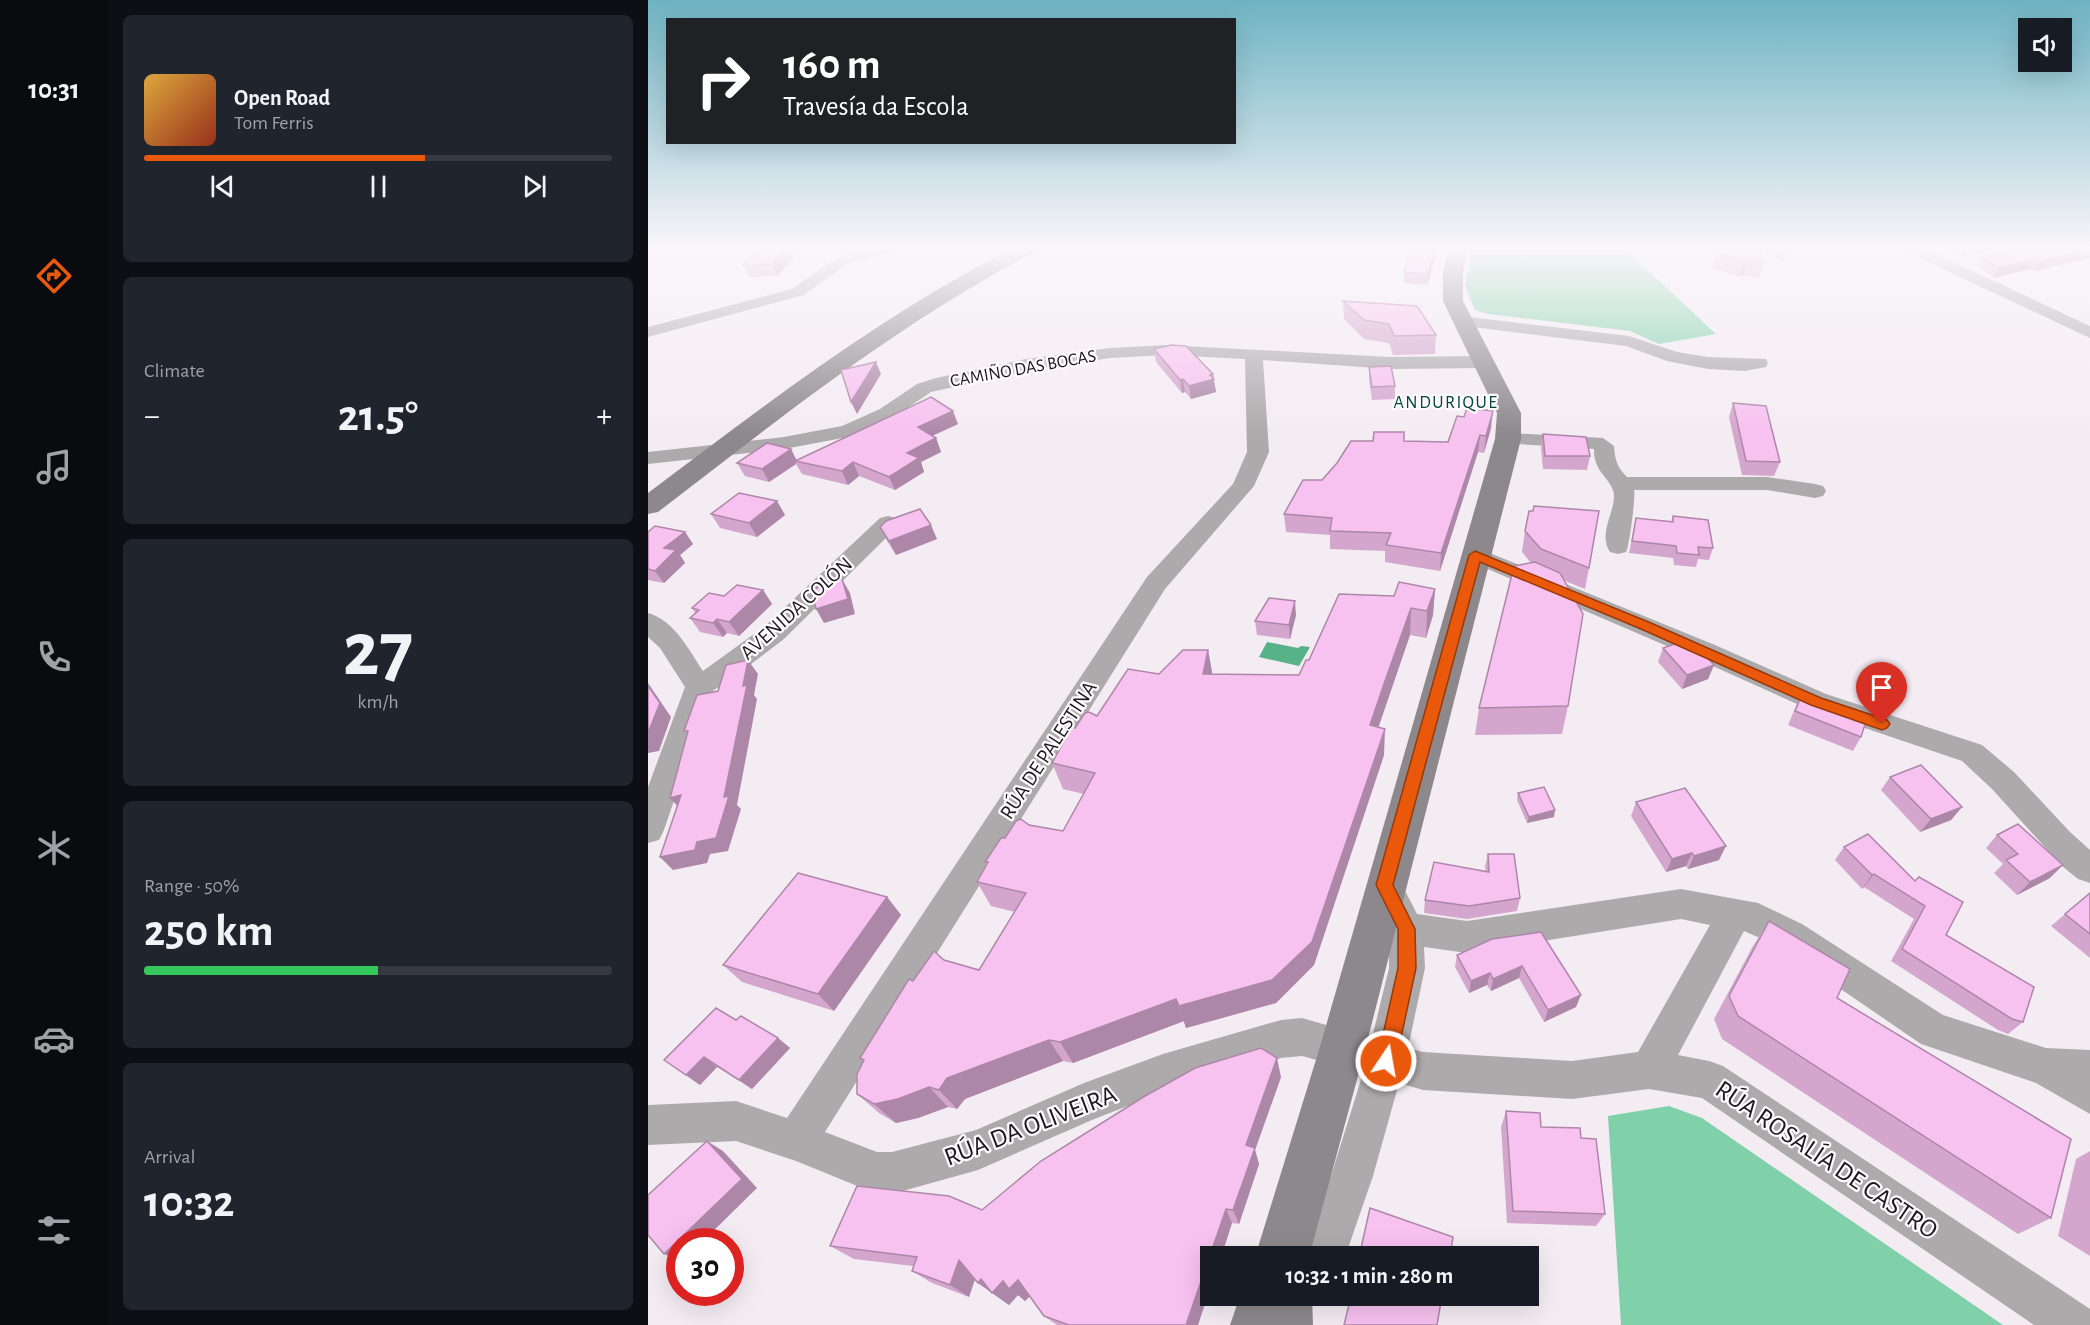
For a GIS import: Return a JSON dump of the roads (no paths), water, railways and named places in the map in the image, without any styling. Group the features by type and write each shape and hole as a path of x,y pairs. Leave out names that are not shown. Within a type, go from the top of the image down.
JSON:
{"main road":[{"path":"648,506 786,401 918,311"},
{"path":"1286,1246 1364,1056 1385,885 1508,439 1509,413 1458,311"},
{"path":"1258,1325 1265,1306"},
{"path":"1284,1306 1285,1325"}],"street":[{"path":"648,332 727,311"},
{"path":"2043,311 2090,333"},
{"path":"1462,321 1611,338 1672,357 1708,363 1726,365 1759,363"},
{"name":"CAMIÑO DAS BOCAS","path":"648,458 784,444 848,431 887,413 924,388 1026,365 1110,353 1143,351 1254,354 1390,363 1484,362"},
{"name":"RÚA DE PALESTINA","path":"796,1141 1156,583 1243,486 1258,452 1254,354"},
{"path":"1508,439 1596,442 1604,446 1604,459 1610,472 1622,483 1625,496 1618,525 1618,547"},
{"path":"1622,483 1654,486 1773,482 1815,491"},
{"name":"AVENIDA COLÓN","path":"699,686 724,672 751,651 888,523"},
{"path":"1475,555 1590,602 1827,706 1972,753 1993,768 2057,842 2090,869"},
{"path":"648,622 669,641 699,686 648,830"},
{"path":"1327,1246 1352,1176 1364,1056 1407,968 1406,929 1385,885"},
{"path":"1406,929 1467,937 1681,904 1736,914 1758,919 1790,935 1934,1031 2045,1066 2090,1069"},
{"path":"1649,1070 1736,914"},
{"name":"RÚA DA OLIVEIRA","path":"648,1125 736,1121 796,1141 877,1173 892,1173 978,1150 1084,1103 1163,1073 1281,1039 1302,1037 1364,1056"},
{"name":"RÚA ROSALÍA DE CASTRO","path":"1364,1056 1423,1071 1572,1080 1649,1070 1709,1080 2074,1325"},
{"path":"2045,1066 2090,1094"},
{"path":"1298,1325 1305,1306"}],"district":[{"name":"ANDURIQUE","path":"1446,402"}]}
